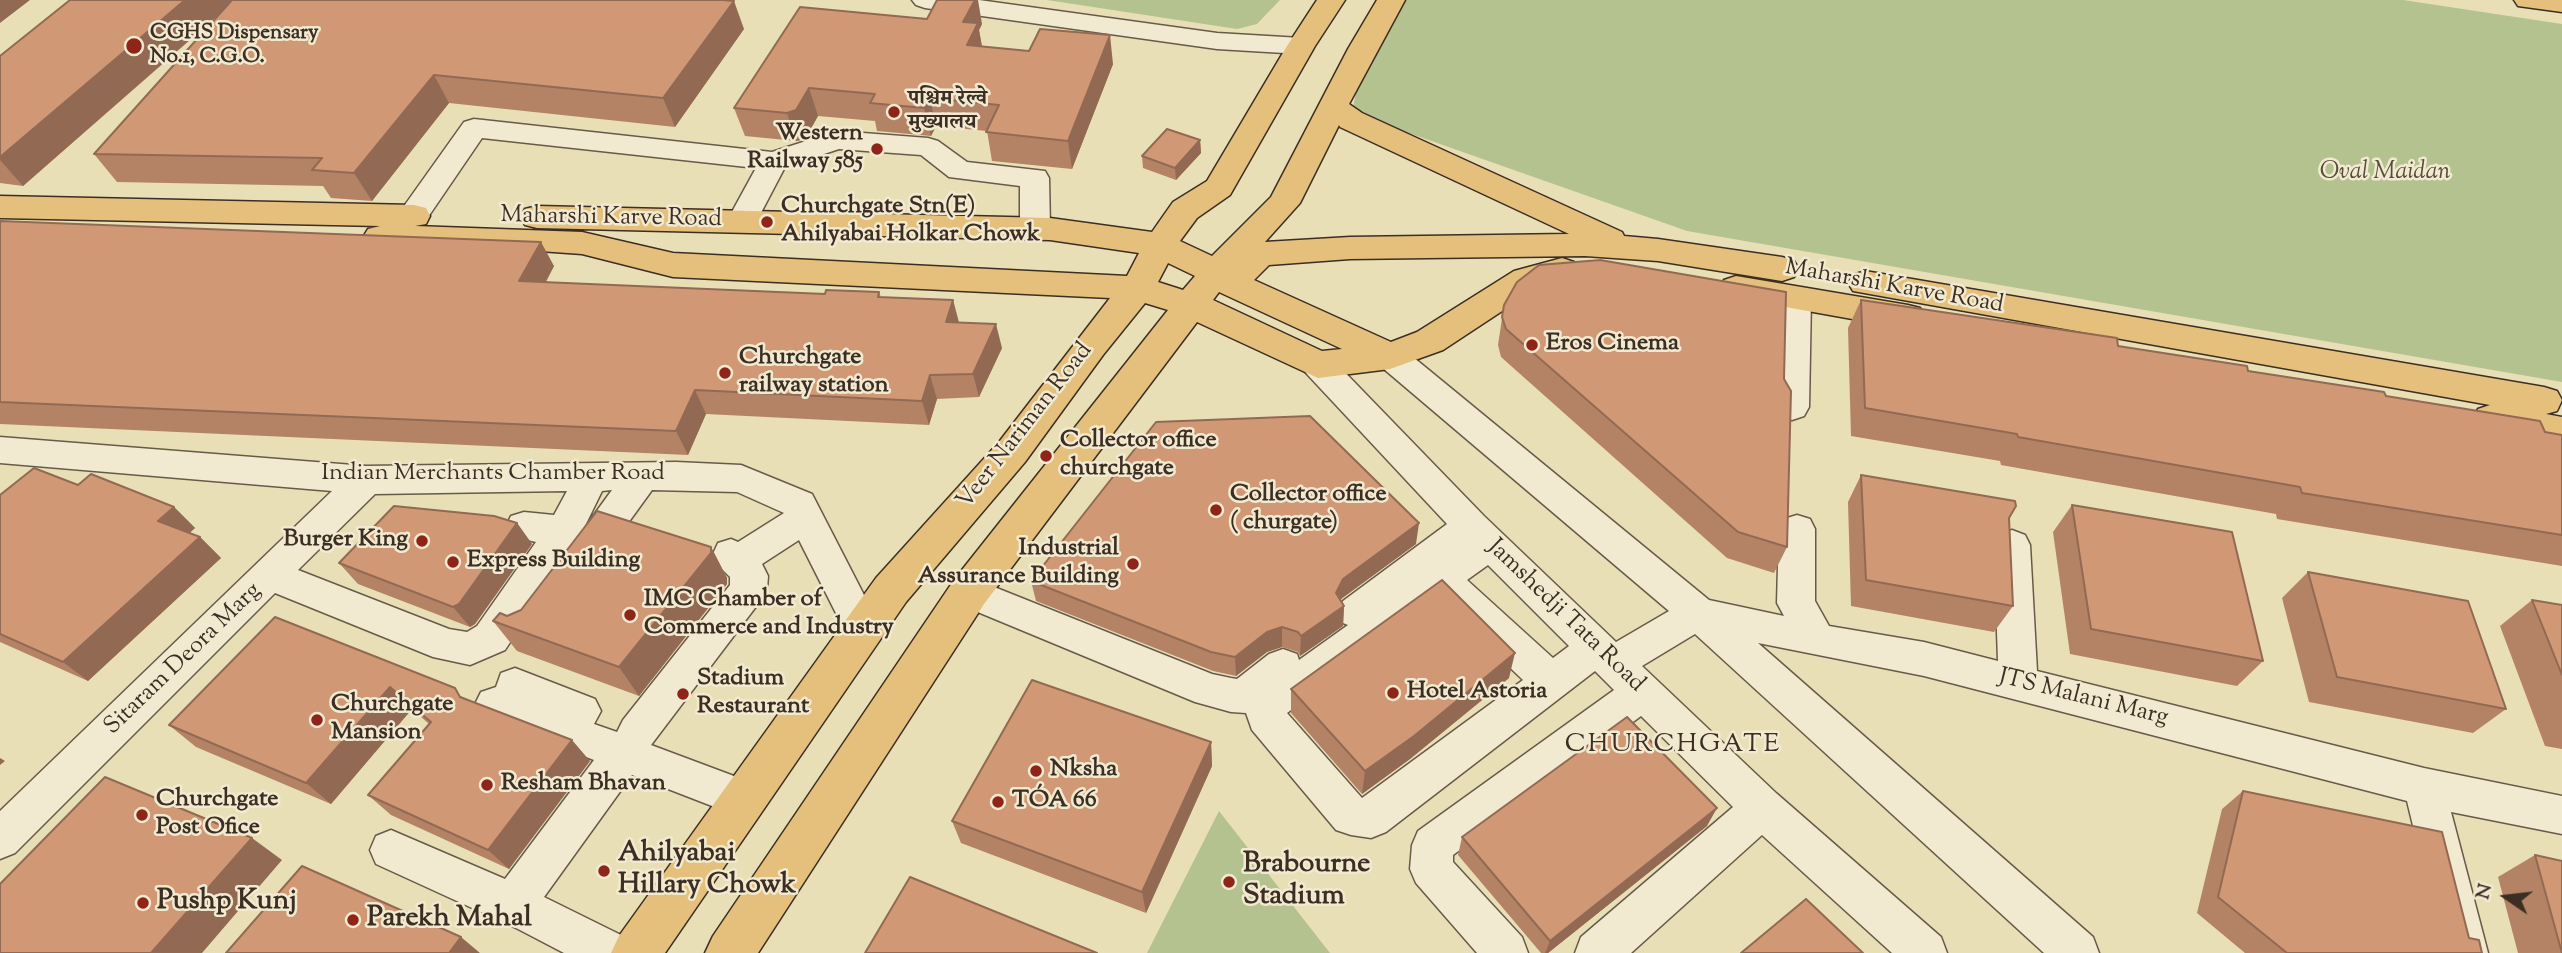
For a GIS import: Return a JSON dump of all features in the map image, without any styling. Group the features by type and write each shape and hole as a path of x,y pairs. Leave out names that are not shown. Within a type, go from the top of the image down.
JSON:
{"main road":[{"name":"Veer Nariman Road","path":"636,953 891,590 1012,452 1090,346 1138,288 1160,245 1185,210 1219,188 1301,46 1331,0"},
{"path":"730,953 969,592 1213,287 1284,203 1332,106 1391,0"},
{"path":"2528,0 2562,4"},
{"path":"1332,106 1351,120 1626,247"},
{"name":"Maharshi Karve Road","path":"0,207 1043,229 1160,245 1213,287"},
{"path":"1043,229 1185,210"},
{"name":"Maharshi Karve Road","path":"0,227 525,239 582,243 673,265 1138,288 1213,287 1260,254 1305,249 1585,244 1626,247 1813,274 2562,404"},
{"name":"Maharshi Karve Road","path":"1318,365 1390,356 1430,341 1526,279 1556,270 1587,267 1697,281 2562,431"},
{"path":"1213,287 1390,356"},
{"name":"Jamshedji Tata Road","path":"1213,287 1318,365"}],"street":[{"path":"925,0 1217,41 1301,46"},
{"path":"413,216 474,128 774,161 837,140 928,147 959,170 1035,178 1043,229"},
{"path":"742,221 774,161"},
{"path":"1792,407 1795,298"},
{"path":"1390,356 1698,613 2077,953"},
{"name":"Jamshedji Tata Road","path":"1318,365 1480,535 1761,807 1925,953"},
{"name":"Indian Merchants Chamber Road","path":"0,450 366,480 676,475 741,479 799,504 863,630"},
{"path":"529,627 642,477"},
{"path":"270,575 447,645 470,649 491,638 564,531 591,478"},
{"name":"Sitaram Deora Marg","path":"0,839 366,480"},
{"path":"512,905 631,742 748,589 749,576 735,557 806,517"},
{"path":"524,526 564,531"},
{"path":"1797,529 1796,603 1817,640"},
{"path":"1480,535 1441,579 1267,705 1266,718 1352,816 1371,818 1551,681 1698,613"},
{"path":"969,592 1209,690 1243,697 1480,535"},
{"path":"2012,545 2018,681"},
{"path":"1441,579 1551,681"},
{"name":"JTS Malani Marg","path":"1698,613 1817,640 1924,659 2424,787 2562,815"},
{"path":"1506,953 1431,869 1433,845 1643,692"},
{"path":"505,695 751,788"},
{"path":"2424,787 2466,953"},
{"path":"1597,953 1737,832 1761,807"},
{"path":"391,850 609,953"}],"green space":[{"path":"1047,0 1280,0 1257,24 1237,29"},
{"name":"Oval Maidan","path":"1391,0 2403,0 2562,24 2562,382 1687,231 1352,113 1363,55"},
{"name":"Brabourne Stadium","path":"1219,811 1330,953 1147,953"}],"building":[{"path":"70,0 185,0 0,157 0,56"},
{"path":"232,0 734,1 663,98 434,75 354,173 312,170 322,158 94,154"},
{"path":"937,0 975,0 963,22 978,23 967,45 1029,51 1040,29 1110,35 1068,141 986,132 999,105 930,98 924,108 870,103 875,94 809,88 796,110 787,113 734,108 800,7 927,19"},
{"path":"1167,129 1200,140 1175,168 1142,156"},
{"path":"0,221 541,242 519,281 825,294 826,290 879,292 878,297 953,300 946,322 996,324 973,374 930,375 922,401 695,390 676,431 0,402"},
{"path":"1600,260 1786,292 1784,379 1791,391 1787,547 1738,532 1506,329 1502,317 1504,305 1517,282 1539,265"},
{"path":"1861,300 2117,338 2118,346 2247,366 2248,371 2384,392 2386,396 2540,421 2545,432 2562,435 2562,535 2302,493 2300,487 1865,408"},
{"name":"Industrial Assurance Building","path":"1310,416 1419,523 1343,579 1336,593 1344,606 1301,636 1298,632 1282,627 1267,632 1235,657 1230,656 1211,652 1031,581 1156,422"},
{"path":"34,468 78,485 91,474 174,507 158,521 200,537 63,662 0,634 0,495"},
{"path":"1861,475 2015,501 2016,506 2009,518 2013,606 1866,580"},
{"path":"2072,505 2232,532 2263,661 2091,629"},
{"path":"394,506 494,516 517,523 459,604 453,607 339,563"},
{"path":"597,511 711,547 711,553 619,667 493,621 500,613 507,616 521,610"},
{"path":"2308,572 2468,601 2506,709 2337,677"},
{"name":"Hotel Astoria","path":"1442,580 1515,653 1414,736 1365,771 1291,689"},
{"path":"2532,600 2562,605 2562,675"},
{"path":"275,617 455,688 460,697 572,740 488,850 368,795 431,722 390,687 306,783 169,725"},
{"path":"1032,680 1211,742 1142,892 952,821"},
{"path":"1627,717 1717,808 1550,941 1462,837"},
{"name":"Pushp Kunj","path":"105,777 252,838 151,953 0,953 0,884"},
{"path":"2243,791 2442,832 2469,938 2479,940 2482,953 2287,953 2218,897"},
{"path":"2535,855 2562,861 2562,953"},
{"path":"302,866 461,937 449,953 226,953"},
{"path":"910,877 1097,953 865,953"},
{"path":"1806,899 1863,953 1741,953"}],"place":[{"name":"CGHS Dispensary No.1, C.G.O.","path":"134,46"},
{"name":"पश्चिम रेल्वे मुख्यालय","path":"894,112"},
{"name":"Western Railway 585","path":"877,149"},
{"name":"Churchgate Stn(E) Ahilyabai Holkar Chowk","path":"767,222"},
{"name":"Eros Cinema","path":"1532,345"},
{"name":"Churchgate railway station","path":"725,373"},
{"name":"Collector office churchgate","path":"1046,456"},
{"name":"Collector office ( churgate)","path":"1216,510"},
{"name":"Burger King","path":"422,541"},
{"name":"Express Building","path":"453,562"},
{"name":"Industrial Assurance Building","path":"1133,564"},
{"name":"IMC Chamber of Commerce and Industry","path":"630,615"},
{"name":"Hotel Astoria","path":"1393,693"},
{"name":"Stadium Restaurant","path":"683,694"},
{"name":"Churchgate Mansion","path":"317,720"},
{"name":"Nksha","path":"1036,771"},
{"name":"Resham Bhavan","path":"487,785"},
{"name":"TÓA 66","path":"998,802"},
{"name":"Churchgate Post Ofice","path":"142,815"},
{"name":"Ahilyabai Hillary Chowk","path":"604,871"},
{"name":"Brabourne Stadium","path":"1229,882"},
{"name":"Pushp Kunj","path":"143,903"},
{"name":"Parekh Mahal","path":"353,920"}],"district":[{"name":"CHURCHGATE","path":"1673,747"}]}
